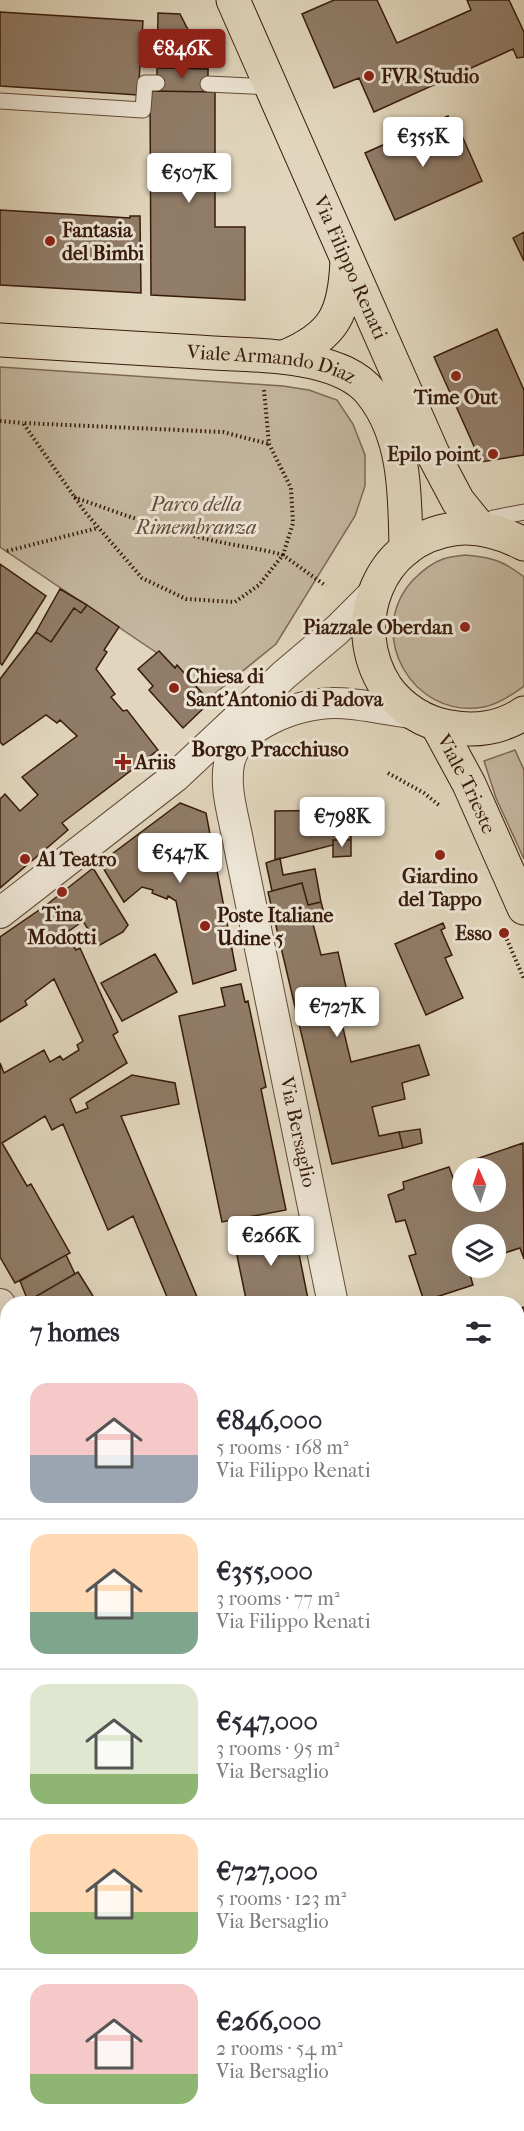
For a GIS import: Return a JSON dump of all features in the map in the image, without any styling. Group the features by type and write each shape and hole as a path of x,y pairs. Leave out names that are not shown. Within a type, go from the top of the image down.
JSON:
{"main road":[{"name":"Via Filippo Renati","path":"237,1 271,87 433,454 458,501 480,528"},
{"path":"284,357 308,348 324,335 335,319 346,284 347,260"},
{"name":"Viale Armando Diaz","path":"0,340 284,357 328,366 354,377 371,392 383,411 397,448 404,481 406,549"},
{"name":"Viale Trieste","path":"524,544 505,534 480,528 454,529 429,536 406,549 387,569 374,593 367,619 369,646 377,672 392,695 424,719 469,784 524,908"},
{"path":"424,719 464,730 491,728 524,713"}],"street":[{"path":"0,913 202,754 374,593"},
{"name":"Via Bersaglio","path":"331,1296 228,784 228,772 231,754 247,732 280,716 318,704 353,704 424,719"},
{"name":"Via Bersaglio","path":"202,754 221,771 228,784"}],"lane":[{"path":"0,100 143,110 145,83 157,83"},
{"path":"208,84 271,87"},
{"path":"480,528 493,518 524,512"}],"path":[{"path":"23,423 74,497 142,578 186,599 235,602 259,585 283,555 293,523 291,488 269,444 264,386"},
{"path":"0,422 223,432 269,444"},
{"path":"74,497 130,517 210,540 258,548 283,555 326,586"},
{"path":"7,551 98,528"}],"green space":[{"name":"Parco della Rimembranza","path":"0,367 283,386 309,390 337,400 353,424 365,455 365,486 355,516 276,644 208,699 177,666 175,668 160,652 157,653 0,547"},
{"path":"465,555 497,561 524,577 524,686 510,696 484,707 458,707 436,700 417,687 403,668 395,647 393,624 399,601 413,580 439,561"},
{"path":"515,750 524,770 524,859 496,798 484,761"}],"building":[{"path":"334,0 377,0 397,43 471,10 467,0 509,0 524,32 524,57 517,58 513,49 374,112 359,78 334,88 302,14"},
{"path":"0,12 143,21 138,95 0,86"},
{"path":"158,13 180,14 208,69 157,68"},
{"path":"157,68 208,69 208,92 157,91"},
{"path":"150,91 215,92 215,227 245,227 245,300 151,295"},
{"path":"448,116 459,140 463,138 482,181 395,220 365,153"},
{"path":"0,210 130,218 130,216 140,216 141,293 0,285"},
{"path":"524,232 524,261 513,238"},
{"path":"497,329 524,390 524,455 481,462 434,357"},
{"path":"0,564 46,596 2,665 0,663"},
{"path":"60,589 87,605 81,613 74,608 51,642 36,632"},
{"path":"87,605 119,627 104,650 107,652 96,669 115,694 111,697 123,711 127,710 158,750 62,823 68,830 0,888 0,799 5,794 20,811 38,795 22,777 77,736 60,720 57,723 46,715 3,745 0,742 0,679 36,632 51,642 74,608 81,613"},
{"name":"Chiesa di Sant'Antonio di Padova","path":"159,651 175,668 177,665 210,702 183,728 149,690 153,686 138,669"},
{"path":"180,803 206,813 236,970 193,984 176,901 142,887 124,902 100,863"},
{"path":"351,810 351,840 333,840 333,845 275,860 275,811"},
{"path":"333,840 351,840 351,856 333,857"},
{"path":"280,858 283,875 315,869 321,902 308,905 302,883 272,891 266,863"},
{"path":"93,868 128,925 123,932 98,946 83,921 65,934 76,950 80,948 118,1032 113,1035 127,1063 70,1099 76,1113 88,1108 86,1103 132,1075 175,1083 179,1104 121,1116 197,1296 167,1296 133,1216 108,1230 63,1124 52,1130 45,1116 2,1143 27,1186 31,1184 70,1253 15,1283 0,1257 0,1063 4,1073 44,1050 50,1062 60,1056 63,1060 79,1050 77,1045 83,1041 54,979 25,1001 27,1005 0,1022 0,937 45,906"},
{"path":"302,883 308,905 321,902 325,917 312,920 321,955 338,952 351,1009 339,1011 351,1062 419,1045 429,1075 402,1083 405,1099 372,1107 379,1136 399,1132 403,1148 332,1164 268,892"},
{"path":"443,923 445,928 441,930 452,955 445,958 463,998 426,1015 395,944"},
{"path":"155,954 177,992 122,1021 101,983"},
{"path":"241,984 245,1002 248,1001 266,1087 261,1089 286,1210 222,1222 179,1016 225,1006 221,988"},
{"path":"420,1129 422,1143 403,1148 399,1132"},
{"path":"523,1143 524,1259 520,1248 506,1252 506,1224 452,1224 452,1278 471,1278 473,1285 439,1296 422,1296 409,1256 416,1254 405,1220 396,1222 388,1195 404,1189 403,1182 449,1167 452,1175 452,1212 506,1212 506,1158 479,1158"},
{"path":"293,1224 307,1296 245,1296 233,1236"},
{"path":"66,1255 75,1274 37,1296 26,1296 20,1281"},
{"path":"78,1272 93,1296 37,1296"}],"place":[{"name":"FVR Studio","path":"369,76"},
{"name":"Fantasia del Bimbi","path":"50,241"},
{"name":"Time Out","path":"456,376"},
{"name":"Epilo point","path":"493,454"},
{"name":"Piazzale Oberdan","path":"465,627"},
{"name":"Chiesa di Sant'Antonio di Padova","path":"174,688"},
{"name":"Ariis","path":"123,762"},
{"name":"Giardino del Tappo","path":"440,855"},
{"name":"Al Teatro","path":"25,859"},
{"name":"Tina Modotti","path":"62,892"},
{"name":"Poste Italiane Udine 5","path":"205,926"},
{"name":"Esso","path":"504,933"}],"district":[{"name":"Borgo Pracchiuso","path":"270,749"}]}
